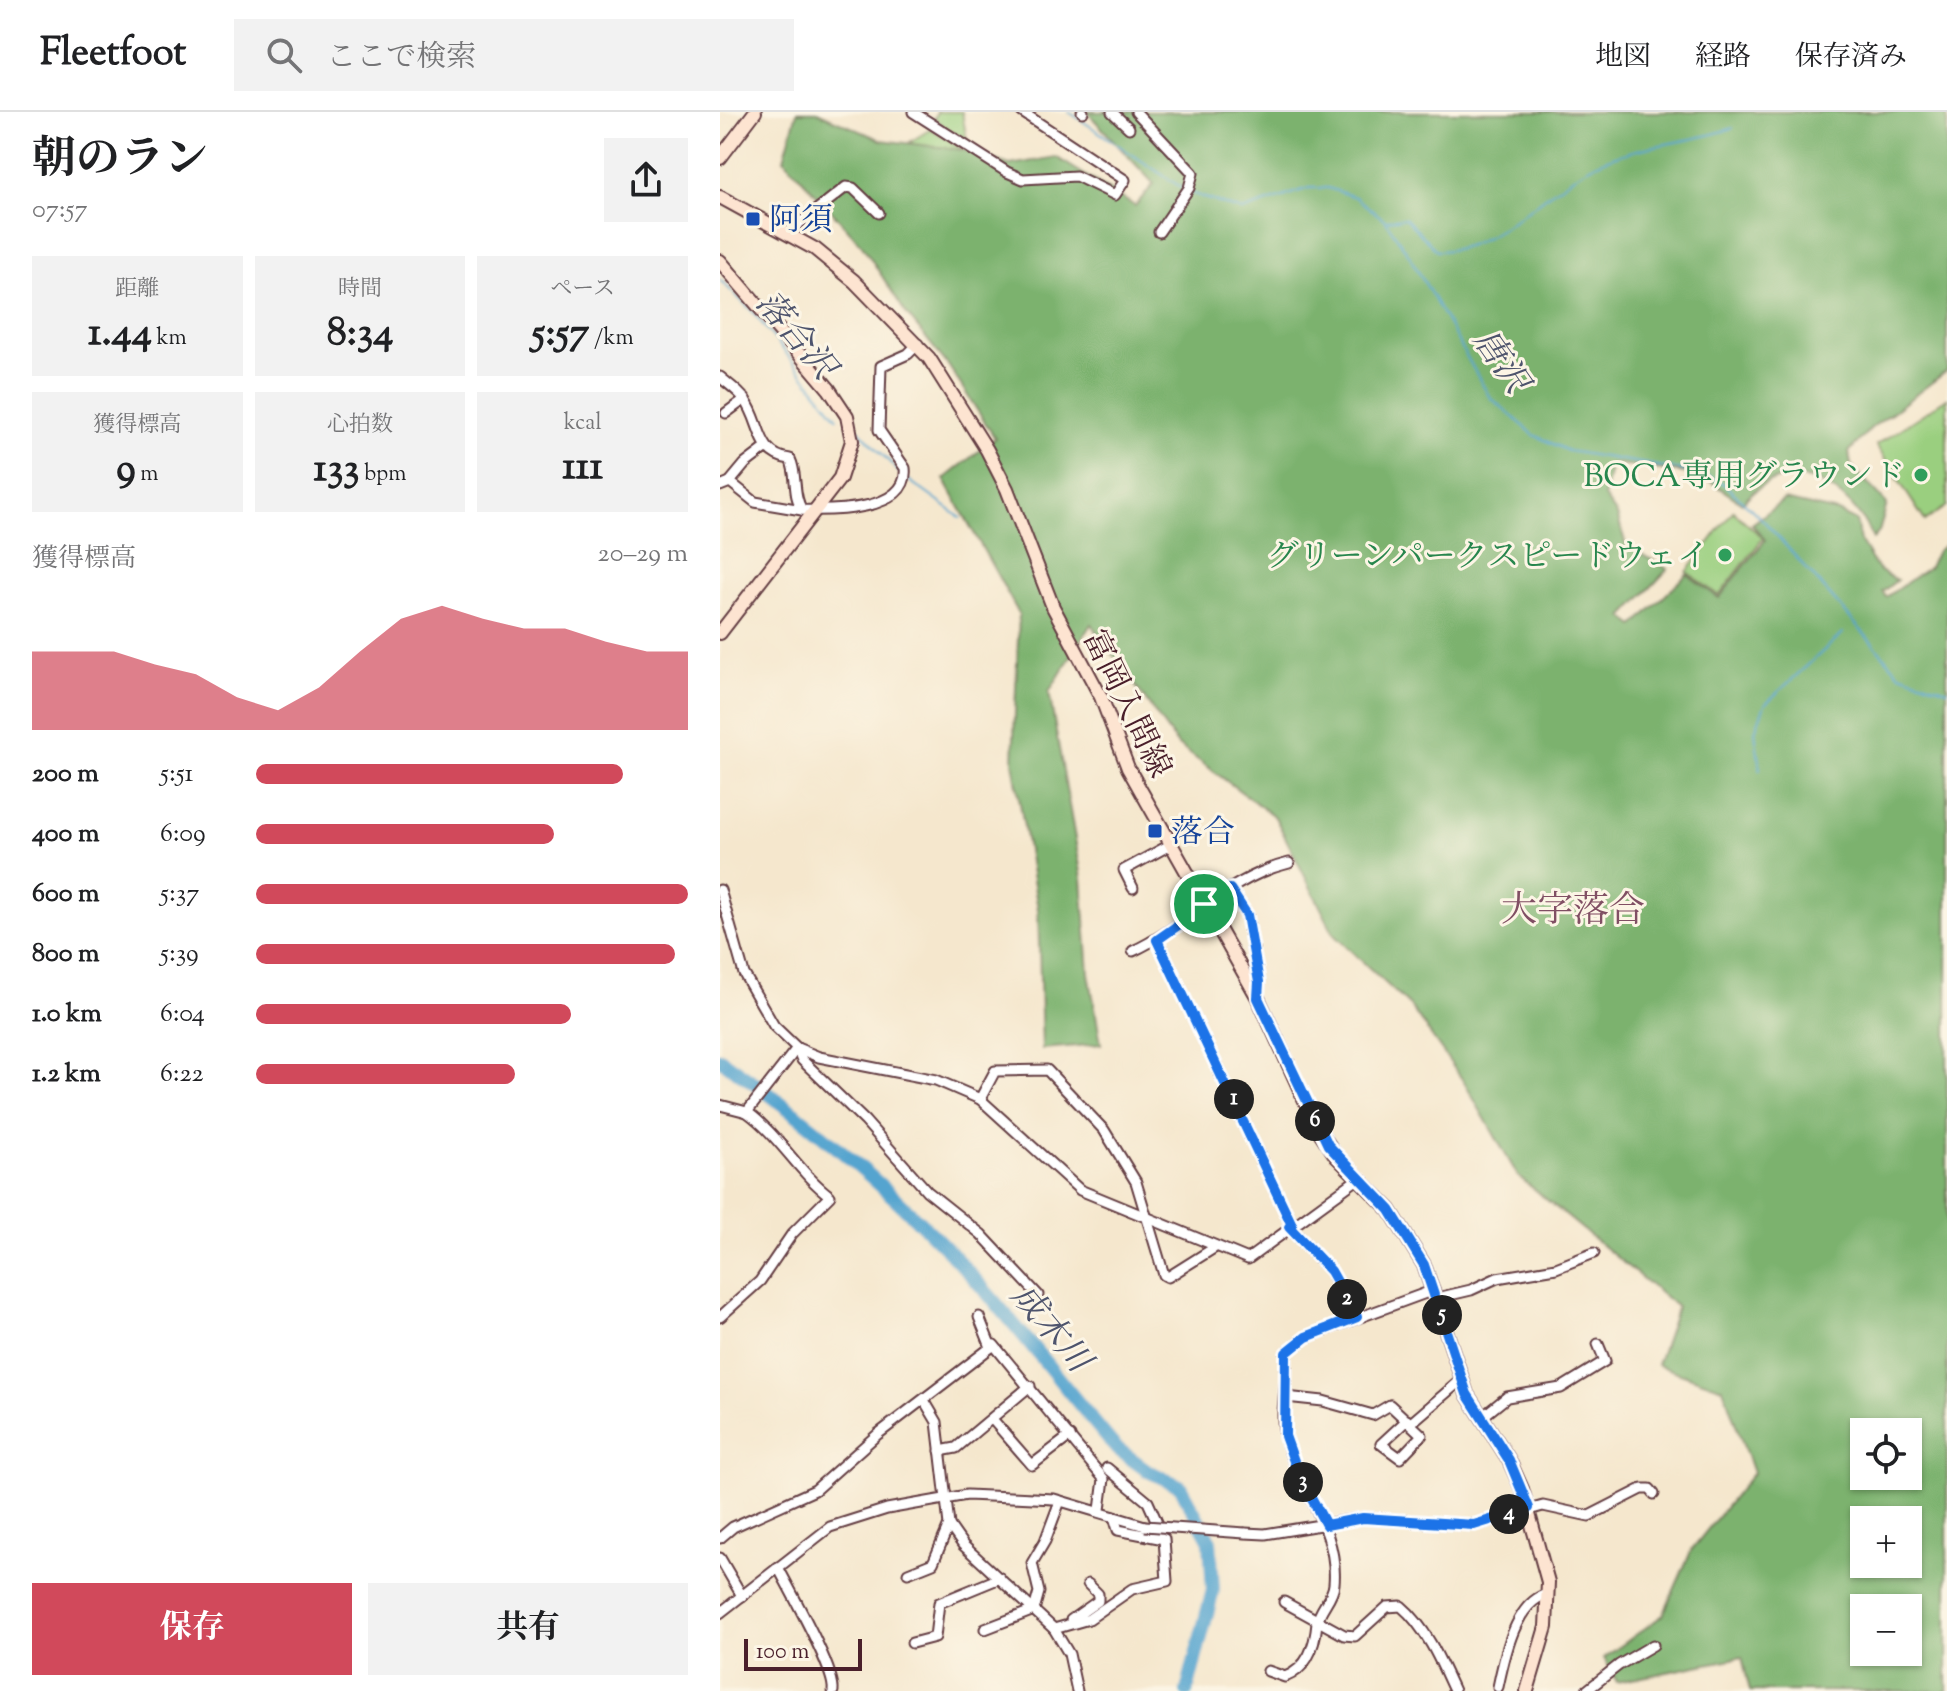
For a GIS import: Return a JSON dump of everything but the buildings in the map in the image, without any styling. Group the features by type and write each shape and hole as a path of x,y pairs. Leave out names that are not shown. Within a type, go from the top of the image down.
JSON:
{"main road":[{"path":"720,157 755,112"},
{"name":"富岡入間線","path":"720,197 787,233 837,266 918,344 944,380 1007,489 1053,607 1101,697 1128,768 1258,998 1318,1129 1336,1156 1401,1226 1436,1294 1461,1380 1481,1418 1509,1460 1529,1508 1546,1566 1546,1627 1527,1691"},
{"path":"720,261 783,331 847,416 852,441 846,467 809,510 720,633"}],"street":[{"path":"919,113 1023,179 1076,176 1115,195 1125,180 1022,112"},
{"path":"1112,112 1129,128"},
{"path":"1136,112 1193,173 1189,188 1159,232"},
{"path":"787,233 846,187 853,188 879,213"},
{"path":"766,448 725,484 755,502 809,510 864,508 900,487 906,471 879,430 882,400 879,372 881,366 908,354 918,344"},
{"path":"720,377 745,399 766,448 779,457 790,459 795,468 797,502 809,510"},
{"path":"726,413 745,399"},
{"path":"1133,888 1124,870 1170,845"},
{"path":"1133,951 1157,940 1204,904 1230,889 1270,867 1289,863"},
{"path":"1230,889 1247,915 1259,982 1258,998"},
{"path":"720,890 744,974 774,1026 797,1048 819,1057 936,1080 980,1099 1068,1183 1147,1219 1248,1259 1359,1178"},
{"path":"1157,940 1290,1226 1331,1271 1357,1317"},
{"path":"747,1112 797,1048"},
{"path":"797,1048 802,1060 865,1121 927,1191 981,1234 1038,1295"},
{"path":"980,1099 995,1071 1047,1070 1104,1130 1136,1182 1155,1253 1168,1277 1214,1248"},
{"path":"720,1105 747,1112 761,1123 812,1182 830,1196 792,1234 760,1281 720,1317"},
{"path":"1268,1671 1285,1677 1299,1672 1317,1638 1317,1621 1334,1586 1326,1525 1299,1475 1285,1436 1286,1353 1293,1344 1357,1317 1436,1294 1463,1293 1497,1278 1556,1268 1594,1253"},
{"path":"979,1317 991,1347"},
{"path":"1481,1418 1507,1397 1561,1388 1590,1374 1605,1361 1598,1344"},
{"path":"720,1538 733,1527 815,1490 878,1434 994,1345 1104,1479 1100,1510"},
{"path":"1286,1397 1323,1401 1373,1415 1390,1405 1409,1422 1461,1380"},
{"path":"940,1451 956,1448 1030,1386"},
{"path":"924,1400 937,1422 949,1525 963,1545 1054,1629 1071,1658 1077,1691"},
{"path":"992,1419 1032,1465 1070,1436"},
{"path":"1054,1629 1097,1615 1132,1589 1167,1581 1164,1539 1148,1502 1107,1468"},
{"path":"720,1613 830,1527 887,1509 967,1495 1060,1501 1100,1510 1145,1526 1265,1534 1363,1518 1474,1525 1529,1508 1558,1508 1589,1516 1642,1489 1650,1489 1654,1494"},
{"path":"1034,1610 1039,1592 1032,1563 1045,1541 1060,1501"},
{"path":"1114,1517 1118,1530 1164,1539"},
{"path":"908,1573 933,1563 949,1525"},
{"path":"720,1558 742,1596"},
{"path":"778,1567 827,1666 834,1683 833,1691"},
{"path":"912,1643 935,1637 939,1603 1000,1578"},
{"path":"1054,1629 1098,1601 1098,1594 1088,1584"},
{"path":"1498,1687 1511,1635 1529,1607 1540,1596 1548,1594"},
{"path":"1284,1602 1344,1635 1355,1636 1387,1607 1401,1606 1411,1615 1440,1660 1454,1691"},
{"path":"985,1629 1034,1610"},
{"path":"1586,1691 1619,1665 1653,1645"}],"green space":[{"path":"797,112 817,112 881,140 964,150 1010,165 1056,157 1135,206 1154,184 1087,112 1947,112 1947,371 1870,429 1849,452 1851,465 1887,504 1879,532 1873,539 1849,503 1816,481 1797,477 1778,479 1760,487 1742,503 1700,475 1611,463 1604,497 1617,515 1626,545 1668,569 1623,617 1634,626 1687,574 1719,598 1765,540 1752,524 1784,500 1838,512 1856,521 1860,541 1878,570 1897,580 1882,592 1886,597 1929,567 1937,551 1947,544 1947,1691 1750,1691 1742,1657 1617,1682 1604,1658 1663,1615 1692,1549 1753,1473 1723,1388 1657,1365 1677,1307 1518,1176 1464,1082 1410,1006 1335,936 1275,817 1178,745 1091,624 1049,692 1082,878 1089,973 1101,1044 1042,1049 1038,909 1013,762 1019,614 944,479 995,438 948,365 905,312 862,245 784,159"},
{"path":"937,112 962,112 967,141 934,119"},
{"path":"931,129 964,150 917,146 910,142"},
{"name":"BOCA専用グラウンド","path":"1947,398 1947,506 1925,521 1876,445"},
{"name":"グリーンパークスピードウェイ","path":"1733,511 1763,538 1719,596 1687,572"}],"waterway":[{"name":"唐沢","path":"1069,112 1185,190"},
{"path":"1387,220 1405,218 1437,251 1457,249 1496,232 1569,180 1603,161 1733,128"},
{"name":"唐沢","path":"1191,193 1242,211 1309,188 1328,188 1355,197 1385,220 1409,255 1489,396 1534,435 1568,451 1700,473 1724,484 1763,520 1900,674 1947,690"},
{"name":"落合沢","path":"720,280 753,312 838,418"},
{"name":"落合沢","path":"858,429 902,475"},
{"name":"落合沢","path":"907,479 961,518"},
{"path":"1760,770 1755,731 1765,704 1843,633"},
{"name":"成木川","path":"720,1059 809,1124 892,1196 989,1295 1115,1447 1148,1471 1180,1486 1210,1541 1213,1590 1187,1691"}],"place":[{"name":"阿須","path":"753,219"},
{"name":"BOCA専用グラウンド","path":"1921,475"},
{"name":"グリーンパークスピードウェイ","path":"1725,555"},
{"name":"落合","path":"1155,831"}],"district":[{"name":"大字落合","path":"1573,908"}],"route":[{"path":"1230,889 1247,915 1259,982 1258,998 1318,1129 1336,1156 1390,1210 1424,1265 1467,1394 1509,1460 1529,1508 1474,1525 1363,1518 1326,1525 1299,1475 1285,1436 1283,1418 1287,1392 1286,1353 1293,1344 1306,1337 1357,1317 1331,1271 1311,1254 1289,1227 1292,1225 1229,1087 1157,940 1204,904 1230,889"}]}
